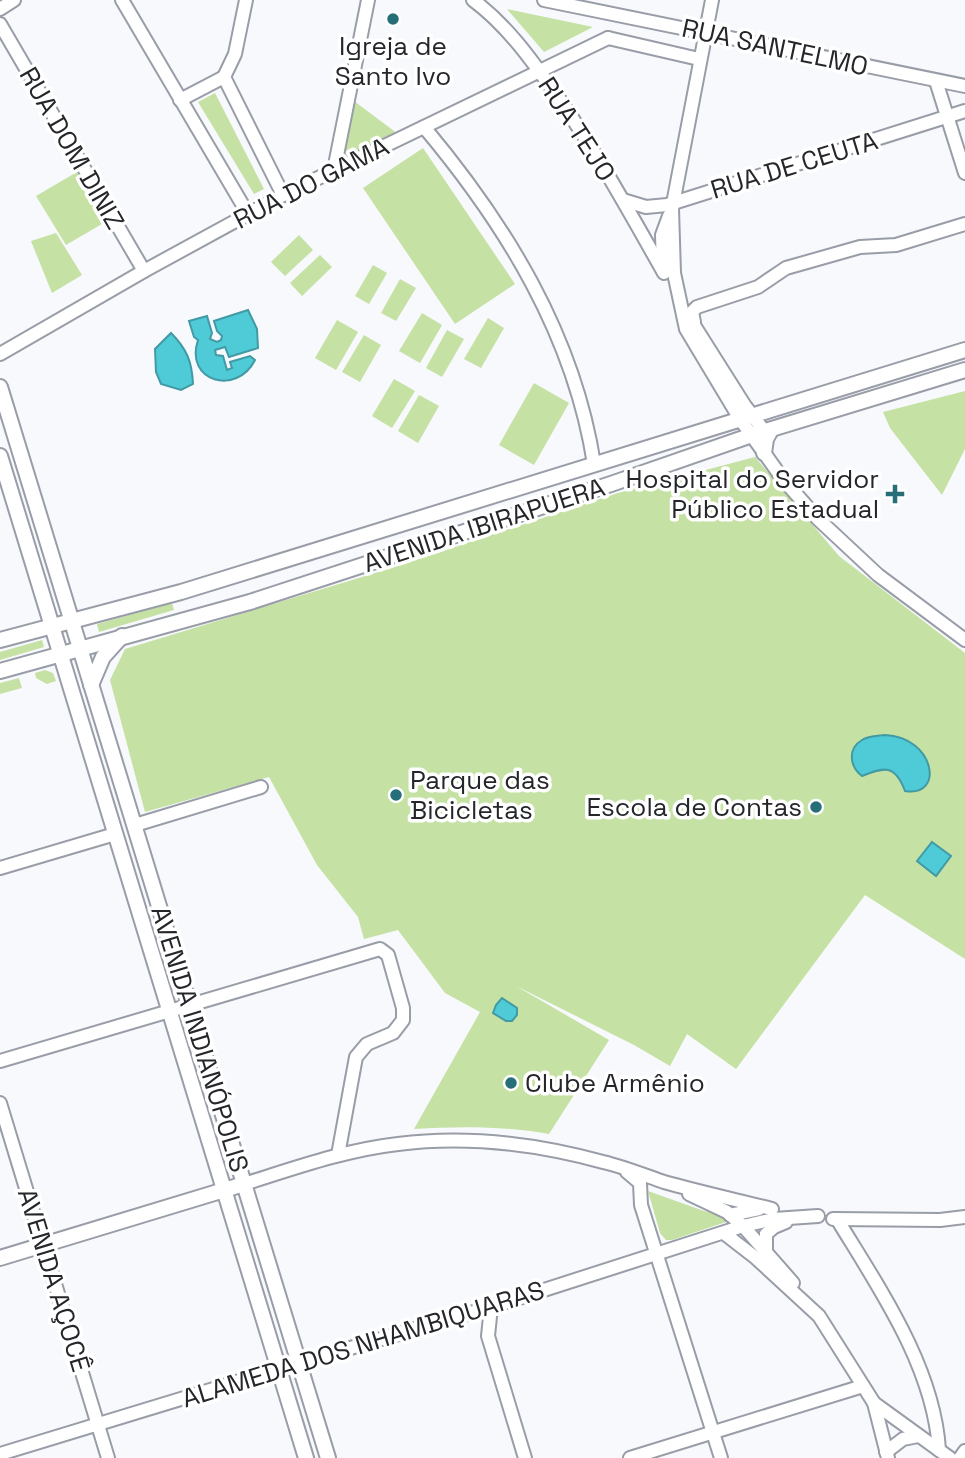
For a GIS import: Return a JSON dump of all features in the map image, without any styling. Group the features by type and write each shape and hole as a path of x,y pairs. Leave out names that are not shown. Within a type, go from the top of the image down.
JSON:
{"main road":[{"name":"AVENIDA IBIRAPUERA","path":"0,640 181,592 965,350"},
{"name":"AVENIDA IBIRAPUERA","path":"0,671 250,602 763,432 965,370"},
{"name":"AVENIDA INDIANÓPOLIS","path":"0,387 328,1458"},
{"path":"0,421 19,450"},
{"path":"763,432 766,439 764,453"},
{"name":"AVENIDA INDIANÓPOLIS","path":"0,456 306,1458"},
{"path":"91,685 103,657 122,636"},
{"path":"0,1258 244,1184"}],"street":[{"path":"0,9 15,0"},
{"path":"122,0 248,214"},
{"path":"180,100 224,77 235,54 246,0"},
{"path":"334,170 368,0"},
{"name":"RUA TEJO","path":"472,0 507,31 540,71 582,132 669,273"},
{"name":"RUA SANTELMO","path":"544,0 965,86"},
{"path":"712,0 672,206 662,235 669,273 686,329 746,417 763,432"},
{"path":"613,14 608,38 699,59"},
{"name":"RUA DOM DINIZ","path":"0,24 144,271"},
{"name":"RUA DO GAMA","path":"0,354 284,195 608,38"},
{"path":"224,77 284,195"},
{"path":"936,81 965,173"},
{"name":"RUA DE CEUTA","path":"623,200 646,208 672,206 965,111"},
{"path":"424,127 479,197 518,255 541,298 579,394 594,464"},
{"path":"746,417 694,322 692,312 697,307 758,287 786,268 860,247 896,245 965,224"},
{"path":"669,273 687,300 697,307"},
{"path":"683,312 694,322"},
{"path":"764,453 782,478 842,543 878,575 965,640"},
{"path":"135,825 261,788"},
{"path":"0,868 115,834"},
{"path":"0,1061 374,949 383,950 388,955 403,1009 403,1020 393,1033 367,1044 356,1057 338,1155"},
{"name":"AVENIDA AÇOCÊ","path":"0,1103 108,1458"},
{"path":"244,1184 338,1155 400,1143 473,1141 557,1151 772,1209 837,1219 940,1220 965,1217"},
{"path":"621,1167 640,1183 641,1205 721,1458"},
{"path":"640,1183 660,1180 730,1215 743,1226 802,1294 798,1296"},
{"path":"730,1215 750,1210 772,1209"},
{"name":"ALAMEDA DOS NHAMBIQUARAS","path":"0,1454 491,1307 725,1234 743,1226 774,1219 818,1216"},
{"path":"766,1252 765,1237 770,1230 799,1217"},
{"path":"837,1219 905,1334 932,1411 939,1450"},
{"path":"725,1234 747,1250 819,1317 874,1403 950,1458"},
{"path":"491,1307 488,1336 524,1458"},
{"path":"630,1458 863,1387"},
{"path":"874,1403 887,1455"},
{"path":"887,1455 903,1439 918,1436"},
{"path":"960,1458 965,1451"}],"green space":[{"path":"507,9 593,27 544,52"},
{"path":"215,93 264,189 254,194 198,102"},
{"path":"354,101 398,134 341,161"},
{"path":"423,148 515,284 455,324 363,188"},
{"path":"77,172 107,221 66,245 36,196"},
{"path":"56,233 82,275 52,293 31,241"},
{"path":"299,235 313,250 285,276 271,262"},
{"path":"320,255 332,267 302,296 290,283"},
{"path":"373,265 387,273 369,304 355,296"},
{"path":"400,279 416,288 396,321 381,313"},
{"path":"422,313 442,325 420,363 399,351"},
{"path":"488,318 504,328 481,368 464,359"},
{"path":"337,320 358,332 336,370 315,358"},
{"path":"447,330 464,339 442,377 426,368"},
{"path":"364,335 381,345 360,382 342,372"},
{"path":"394,379 415,391 392,428 372,416"},
{"path":"534,383 569,403 534,465 499,445"},
{"path":"965,391 965,449 942,495 890,428 883,412"},
{"path":"419,395 439,406 418,443 398,431"},
{"path":"755,457 839,556 965,653 965,959 865,895 736,1069 687,1034 670,1066 516,986 609,1040 549,1134 482,1127 414,1129 480,1012 445,993 398,930 364,939 358,917 317,865 269,777 145,812 110,680 125,649 395,567 618,493"},
{"path":"172,603 174,610 99,632 97,624"},
{"path":"42,640 44,647 0,660 0,652"},
{"path":"45,670 53,673 56,681 47,684 36,678 35,673"},
{"path":"19,678 22,688 0,694 0,683"},
{"path":"648,1191 725,1216 729,1221 666,1240 660,1233"}],"water":[{"path":"248,310 257,329 258,348 229,357 225,347 215,350 216,355 223,356 227,370 232,368 230,362 250,356 255,360 247,371 237,378 225,381 205,374 198,366 198,340 194,337 189,321 207,316 212,333 210,339 217,342 222,336 214,321"},
{"path":"171,333 185,350 191,369 193,384 181,390 161,384 156,372 155,349"},
{"path":"873,736 902,738 924,755 929,766 929,777 926,785 918,791 905,791 897,776 888,770 862,776 855,768 852,753 857,744"},
{"path":"932,842 951,856 936,876 917,861"},
{"path":"502,998 517,1008 517,1015 512,1021 506,1021 493,1013"}],"place":[{"name":"Igreja de Santo Ivo","path":"393,19"},
{"name":"Hospital do Servidor Público Estadual","path":"895,494"},
{"name":"Parque das Bicicletas","path":"396,795"},
{"name":"Escola de Contas","path":"816,807"},
{"name":"Clube Armênio","path":"511,1083"}]}
